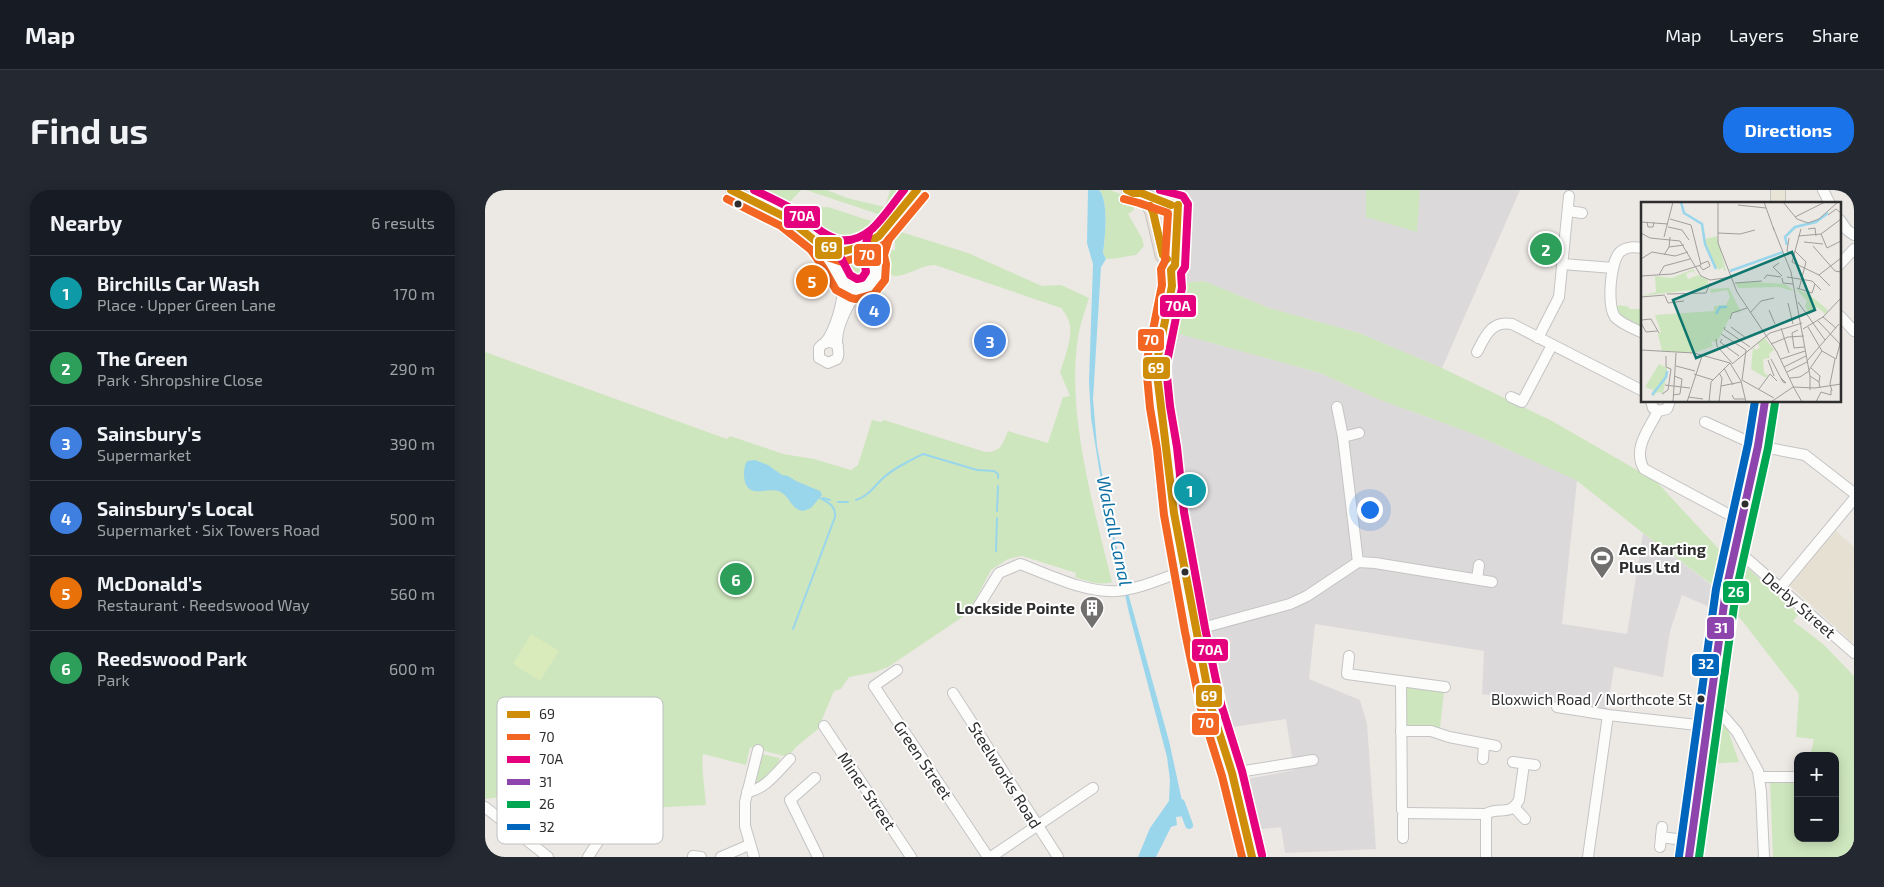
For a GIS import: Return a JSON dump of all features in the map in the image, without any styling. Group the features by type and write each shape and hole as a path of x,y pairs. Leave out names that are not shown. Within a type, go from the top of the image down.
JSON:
{"highway":[{"path":"1174,203 1169,264 1171,286 1167,316 1155,366 1174,513 1195,630 1211,707 1232,773 1252,857"},
{"path":"1150,206 1163,255 1169,264"}],"main road":[{"path":"1769,190 1775,201"},
{"path":"1689,857 1717,724 1726,590 1758,446 1765,402"}],"street":[{"path":"731,190 787,218 819,244 837,271 842,282 842,299 831,332 825,343 819,348 818,354 825,362 831,363 837,360 840,353 837,338 847,306 855,294 873,281 876,275 873,255 881,234"},
{"path":"1823,190 1829,202"},
{"path":"1130,191 1174,203"},
{"path":"1130,191 1138,199 1150,206 1174,203"},
{"path":"837,271 840,258 881,234 916,194"},
{"path":"1538,338 1559,297 1569,196"},
{"path":"1568,211 1582,213"},
{"path":"1841,221 1847,230 1854,235"},
{"path":"819,244 837,252 866,251 875,262"},
{"path":"1641,248 1629,247 1620,252 1613,268 1610,305 1617,319 1641,332"},
{"path":"1841,263 1854,249"},
{"path":"1562,264 1613,268"},
{"path":"842,282 849,287 862,288"},
{"path":"1841,317 1854,331"},
{"path":"1477,352 1488,332 1499,324 1512,324 1641,390"},
{"path":"825,343 832,342 838,346"},
{"path":"1511,397 1522,402 1551,345"},
{"path":"1651,402 1653,408 1658,411 1667,409 1670,402"},
{"path":"1337,407 1343,437 1358,562"},
{"path":"1658,411 1640,446 1639,457 1644,469 1741,521"},
{"path":"1705,422 1758,446 1805,455 1854,493"},
{"path":"1343,437 1359,433"},
{"path":"1780,588 1854,499"},
{"name":"Derby Street","path":"1745,557 1854,653"},
{"path":"1195,630 1290,604 1307,596 1358,562 1375,563 1492,582"},
{"path":"978,606 999,574 1020,564 1092,589 1106,591 1132,588 1184,571"},
{"path":"1477,579 1479,565"},
{"path":"1349,656 1347,674 1445,687"},
{"name":"Green Street","path":"897,670 874,686 989,857"},
{"path":"1401,682 1402,810 1405,813"},
{"name":"Steelworks Road","path":"953,693 1058,857"},
{"path":"1557,707 1608,715 1717,724 1737,732 1747,749 1759,777 1764,857"},
{"path":"1717,724 1718,710"},
{"path":"1588,857 1608,715"},
{"name":"Miner Street","path":"824,726 911,857"},
{"path":"1401,731 1431,731 1449,737 1496,746"},
{"path":"1483,759 1484,745"},
{"path":"754,857 745,826 747,792 758,750"},
{"path":"747,792 758,790 769,782 790,759"},
{"path":"1232,773 1313,760"},
{"path":"1513,762 1535,765"},
{"path":"1405,813 1486,814 1511,810 1519,800 1524,764"},
{"path":"1759,777 1794,777"},
{"path":"815,778 789,800 818,857"},
{"path":"989,857 1093,788"},
{"path":"485,807 497,817"},
{"path":"1514,807 1525,819"},
{"path":"1403,838 1403,816 1405,813"},
{"path":"1486,814 1487,857"},
{"path":"1661,837 1691,841"},
{"path":"532,844 548,857"},
{"path":"588,857 596,844"},
{"path":"721,857 749,844"}],"shaded area":[{"path":"1183,190 1520,190 1442,368 1359,333 1269,308 1204,281 1181,283"},
{"path":"1176,333 1320,373 1378,399 1471,433 1577,480 1562,624 1627,634 1643,533 1713,586 1712,608 1682,595 1670,631 1663,677 1614,667 1607,711 1482,694 1484,651 1315,624 1309,679 1360,700 1367,724 1376,849 1285,853 1281,827 1253,830 1243,780 1294,770 1286,719 1233,727 1181,512 1170,374"},
{"path":"1836,531 1854,547 1853,643 1788,584"}],"green space":[{"path":"754,190 801,190 788,204"},
{"path":"806,190 827,190 847,198 885,207 890,190 909,190 884,216"},
{"path":"1099,190 1110,190 1131,198 1134,210 1128,214 1142,238 1144,246 1136,255 1106,259 1103,253 1105,211 1102,195"},
{"path":"1366,190 1420,190 1417,232 1366,217"},
{"path":"828,207 877,223 857,237 840,240 831,238 806,217 806,211 809,208"},
{"path":"895,230 968,253 1042,286 1061,285 1089,298 1078,338 1075,367 1076,397 1079,428 1090,492 1112,582 1098,583 1075,577 1076,573 1022,556 1008,559 991,570 970,610 961,618 888,667 875,672 849,677 841,689 834,691 818,729 796,747 788,757 750,747 746,765 703,754 706,805 663,807 663,697 497,697 497,797 485,799 485,352 727,439 730,436 783,454 814,459 851,470 858,465 872,420 881,422 884,420 985,452 998,449 1008,431 1048,443 1063,397 1070,396 1060,372 1068,347 1070,333 1067,316 1061,308 935,265 895,276 889,273 882,251 895,250"},
{"path":"1537,241 1560,241 1558,263 1537,258 1532,252 1532,245"},
{"path":"857,257 866,260 869,269 866,278 857,281 848,278 845,269 848,260"},
{"path":"1204,281 1269,308 1359,333 1442,368 1552,421 1656,481 1726,557 1718,589 1576,480 1471,433 1378,399 1320,373 1176,333 1181,283"},
{"path":"1613,305 1627,306 1630,309 1641,309 1641,327 1621,317"},
{"path":"1740,561 1799,614 1793,621 1823,644 1854,676 1854,845 1851,857 1773,857 1770,780 1794,780 1794,842 1839,842 1839,752 1811,752 1814,739 1796,737 1799,694 1740,618 1730,612"},
{"path":"531,634 559,651 540,681 513,664"},
{"path":"1408,687 1444,691 1440,728 1423,725 1406,726 1405,695"},
{"path":"1726,724 1739,762 1707,764 1711,733"},
{"path":"761,754 780,758 775,771 756,784"}],"water":[{"path":"1088,190 1099,190 1104,202 1105,211 1103,253 1106,259 1101,267 1093,399 1097,446 1112,528 1125,582 1169,741 1189,825 1185,816 1176,817 1177,825 1171,827 1156,857 1138,857 1150,828 1169,801 1170,780 1167,757 1129,613 1103,493 1091,418 1089,382 1093,264 1087,243"},
{"path":"755,460 768,465 782,475 820,491 822,495 811,508 803,511 793,506 782,493 771,490 754,491 749,489 744,476 745,467 747,461"}],"waterway":[{"path":"856,500 867,494 890,472 923,454 977,470 994,471 998,474 998,478"},
{"path":"997,511 998,486"},
{"path":"793,629 835,517 833,507 820,498"},
{"path":"823,498 830,500"},
{"path":"838,502 848,502"},
{"path":"996,551 997,518"},
{"path":"1181,803 1189,825"}],"transit line":[{"name":"69","path":"731,190 787,218 819,244 841,252 863,246 879,236 917,190"},
{"name":"70A","path":"754,190 792,209 820,231 839,240 860,237 872,229 904,190"},
{"name":"69","path":"1127,190 1133,193 1141,193 1171,205"},
{"name":"70A","path":"1160,190 1183,196 1188,204 1185,267 1181,273 1182,288 1166,367 1170,406 1177,447 1184,512 1205,628 1221,704 1242,771 1262,855"},
{"name":"70","path":"727,199 781,226 815,253 842,262 867,255 885,244 925,196"},
{"name":"70","path":"1124,199 1168,213 1165,261 1161,269 1162,285 1146,365 1150,408 1157,449 1164,515 1185,632 1201,709 1222,776 1242,857"},
{"name":"69","path":"1178,205 1175,265 1171,270 1172,286 1156,366 1174,513 1211,707 1232,773 1252,857"},
{"name":"69","path":"1150,206 1163,255 1167,259"},
{"name":"70A","path":"827,238 840,256 850,275 857,279 862,278 866,272 863,254 869,233"},
{"name":"70","path":"811,250 836,290 856,299 874,294 885,280 886,264 884,255 889,239"},
{"name":"32","path":"1679,856 1716,589 1748,444 1755,402"},
{"name":"31","path":"1689,857 1726,590 1758,446 1765,402"},
{"name":"26","path":"1699,857 1736,592 1768,448 1775,403"}],"place":[{"name":"The Green","path":"1546,249"},
{"name":"McDonald's","path":"812,281"},
{"name":"Sainsbury's Local","path":"874,310"},
{"name":"Sainsbury's","path":"990,341"},
{"name":"Birchills Car Wash","path":"1190,490"},
{"name":"Reedswood Park","path":"736,579"},
{"name":"Ace Karting Plus Ltd","path":"1602,579"},
{"name":"Lockside Pointe","path":"1092,629"},
{"name":"Bloxwich Road / Northcote St","path":"1701,699"}],"water label":[{"name":"Walsall Canal","path":"1114,531"}]}
